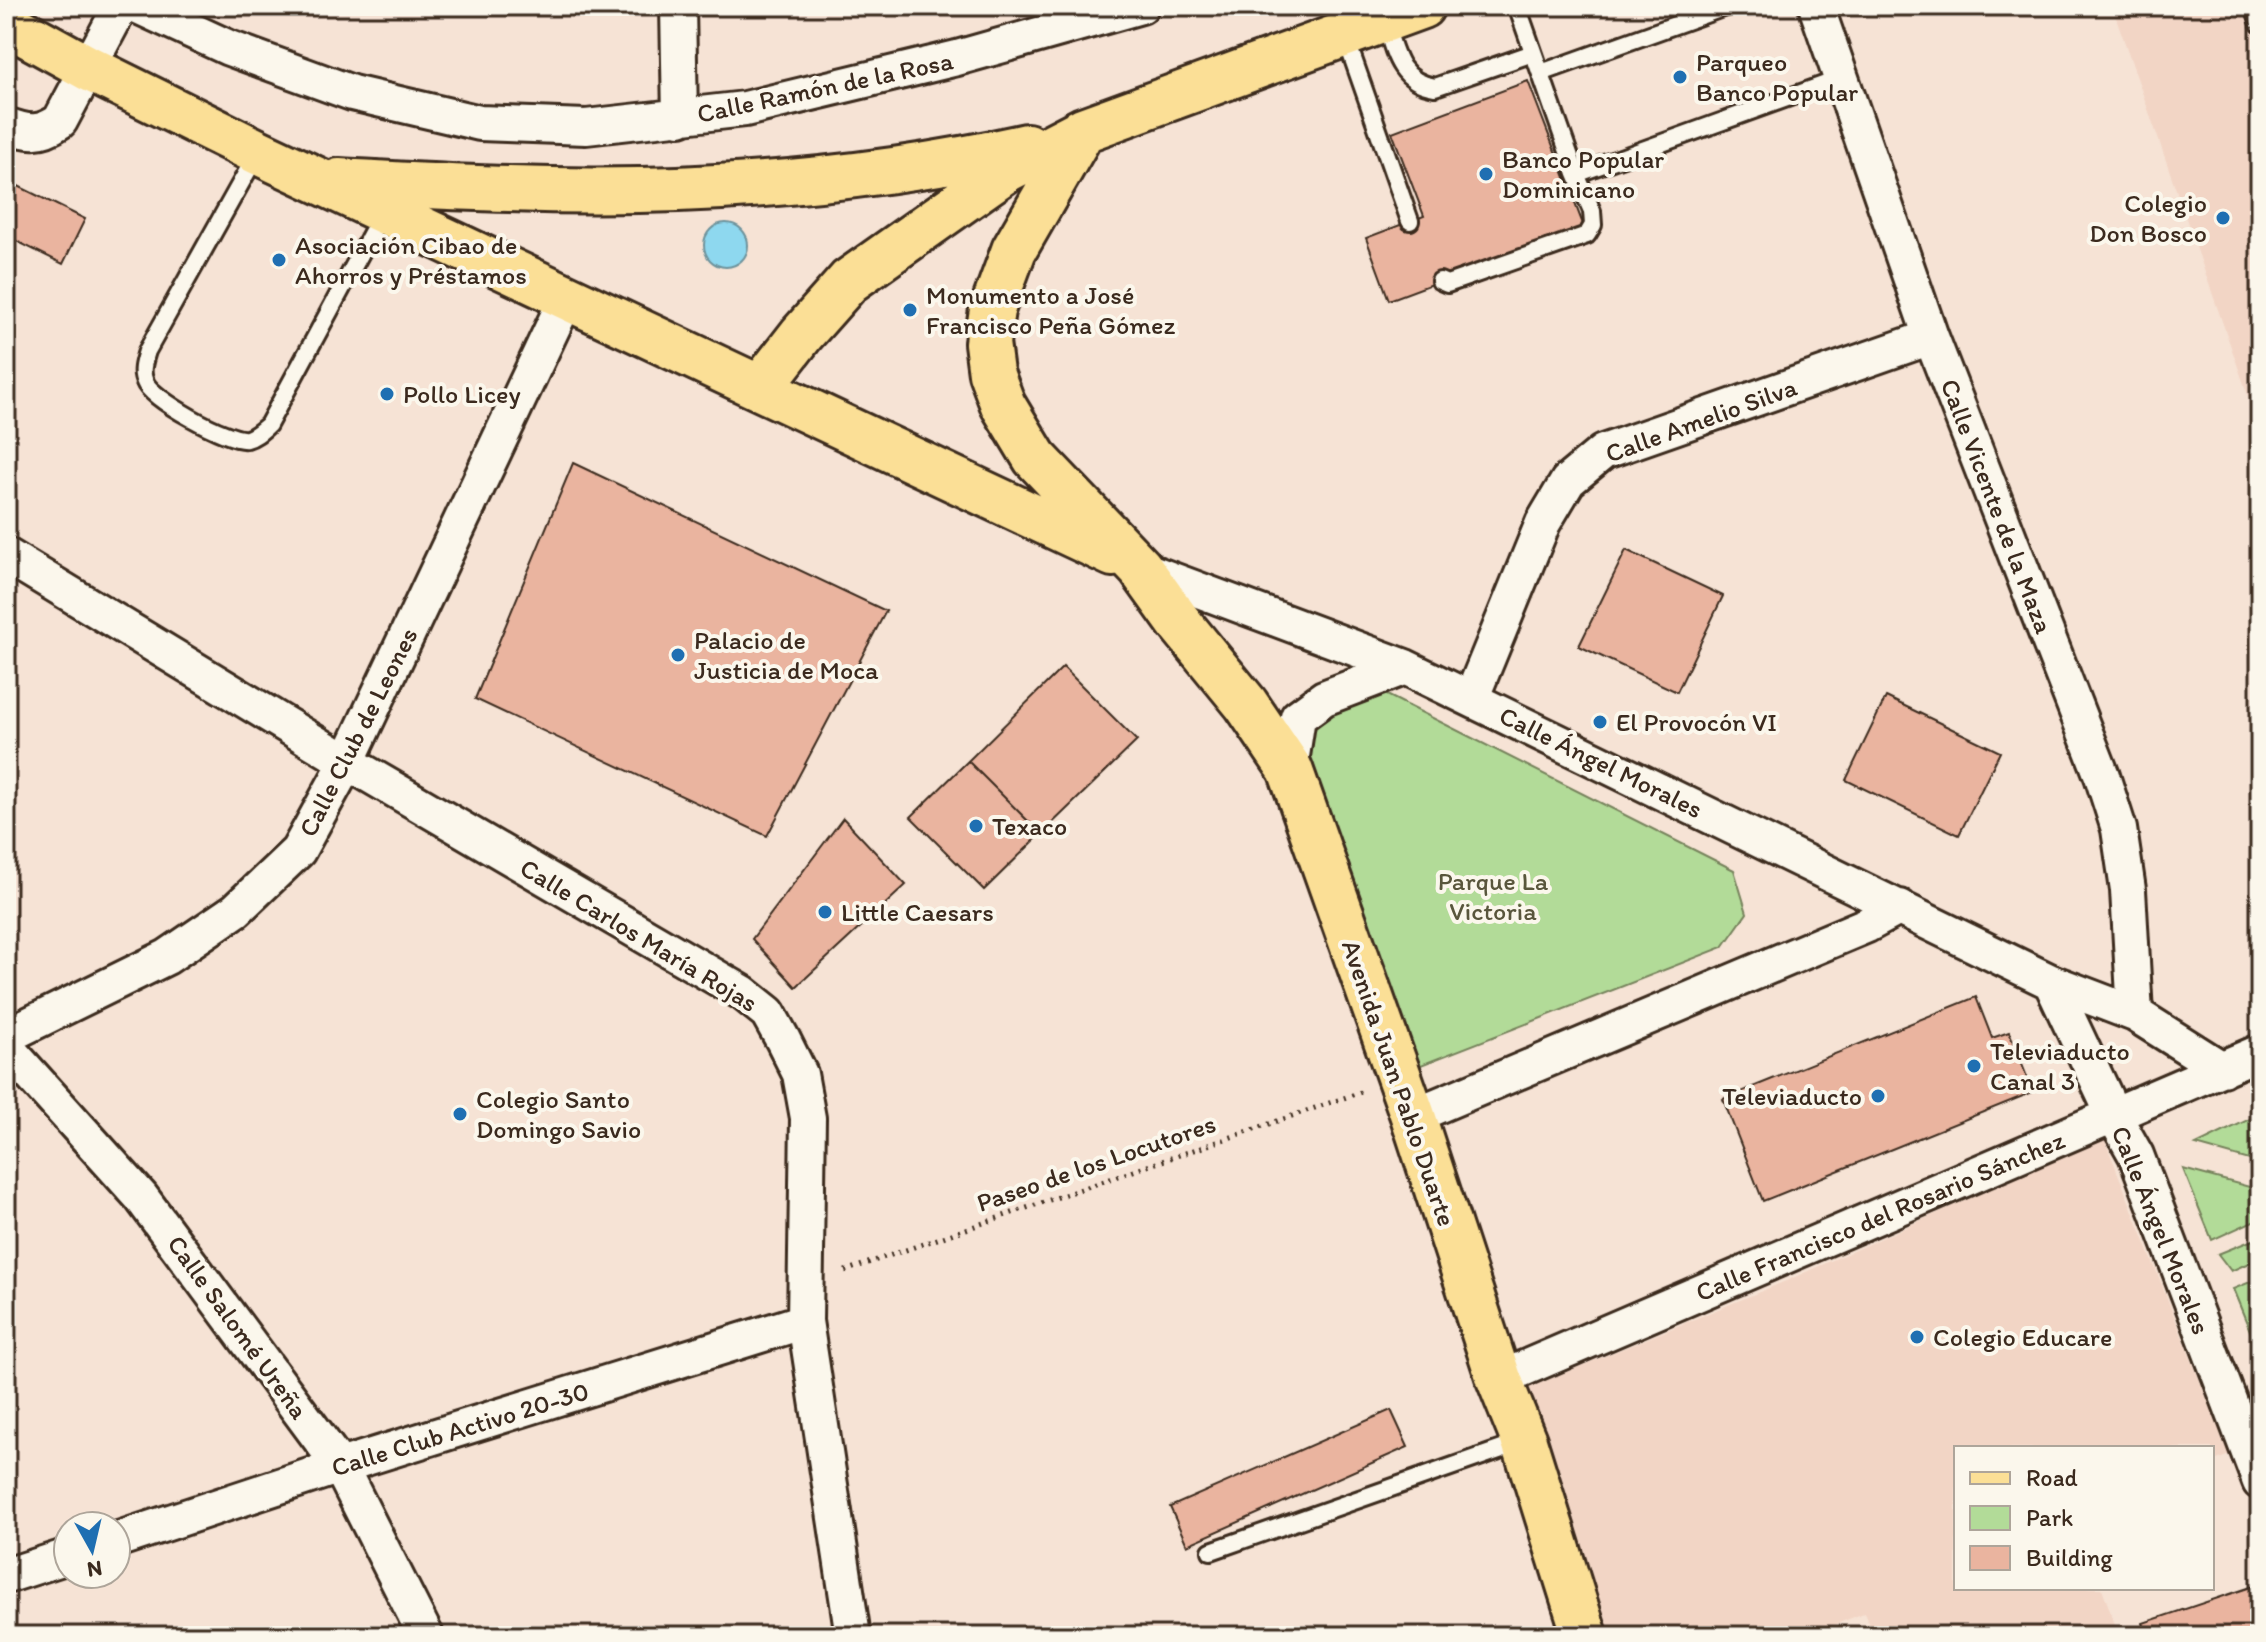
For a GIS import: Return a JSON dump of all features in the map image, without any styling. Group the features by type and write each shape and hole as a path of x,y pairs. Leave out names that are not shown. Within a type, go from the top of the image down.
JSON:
{"main road":[{"path":"317,180 510,189 674,189 890,171 953,162 1074,134 1384,20"},
{"path":"6,23 88,68 258,152 1140,568"},
{"path":"760,388 849,281 1006,170 1074,134"},
{"name":"Avenida Juan Pablo Duarte","path":"1074,134 1014,250 992,310 987,343 991,373 1017,433 1035,458 1140,568 1178,621 1246,704 1290,769 1406,1096 1499,1379 1524,1441 1585,1636"}],"street":[{"path":"6,125 29,133 46,131 60,121 121,6"},
{"name":"Calle Ramón de la Rosa","path":"138,6 229,48 352,93 480,123 586,127 745,109 957,58 1141,6"},
{"path":"678,6 680,118"},
{"name":"Calle Vicente de la Maza","path":"1816,6 1931,337 2102,776 2119,829 2128,890 2135,1014"},
{"name":"Calle Club de Leones","path":"6,1036 167,957 236,910 298,851 347,762 567,297"},
{"name":"Calle Amelio Silva","path":"1471,699 1543,523 1568,481 1603,452 1931,337"},
{"name":"Calle Carlos María Rojas","path":"6,555 347,762 743,993 768,1013 800,1074 808,1118 805,1321 853,1636"},
{"name":"Calle Ángel Morales","path":"1140,568 1405,667 2051,982 2135,1014 2222,1069"},
{"path":"1290,769 1298,717 1324,698 1405,667"},
{"path":"1406,1096 1867,925 1900,907"},
{"name":"Calle Ángel Morales","path":"2051,982 2114,1116 2136,1155 2252,1439 2260,1482"},
{"name":"Calle Salomé Ureña","path":"6,1047 141,1197 340,1466 426,1636"},
{"name":"Calle Francisco del Rosario Sánchez","path":"1499,1379 2260,1052"},
{"name":"Calle Club Activo 20-30","path":"132,1535 340,1466 805,1321"},
{"path":"6,1576 52,1561"}],"lane":[{"path":"1440,281 1447,284 1469,278 1587,235 1594,220 1517,6"},
{"path":"1541,73 1728,6"},
{"path":"2254,6 2260,24"},
{"path":"1384,20 1398,64 1420,85 1435,87 1533,53"},
{"path":"1384,20 1410,221"},
{"path":"1576,174 1840,79"},
{"path":"258,152 147,351 142,367 145,382 154,395 229,437 245,439 259,434 268,425 383,211"},
{"path":"1211,1551 1524,1441"}],"path":[{"name":"Paseo de los Locutores","path":"805,1284 1335,1102 1406,1096"}],"shaded area":[{"name":"Colegio Don Bosco","path":"2112,6 2260,6 2260,430"},
{"name":"Colegio Educare","path":"2104,1138 2229,1455 2214,1461 2214,1446 1954,1446 1954,1590 2103,1590 2119,1636 1874,1636 1864,1613 1806,1636 1604,1636 1516,1393 1786,1281"}],"green space":[{"name":"Parque La Victoria","path":"1381,692 1734,870 1747,913 1723,947 1416,1067 1302,741 1335,706"},
{"path":"2260,1114 2260,1163 2196,1145"},
{"path":"2183,1169 2257,1189 2260,1218 2212,1240"},
{"path":"2260,1237 2260,1258 2231,1271 2218,1254"},
{"path":"2260,1278 2260,1355 2233,1289"}],"water":[{"path":"726,223 741,230 748,245 741,260 726,267 711,260 704,245 711,230"}],"building":[{"name":"Banco Popular Dominicano","path":"1528,81 1584,227 1389,300 1366,238 1424,216 1392,132"},
{"path":"6,180 85,219 63,264 6,236"},
{"name":"Palacio de Justicia de Moca","path":"573,463 886,611 767,836 475,699"},
{"path":"1626,550 1723,596 1677,692 1579,646"},
{"path":"1063,667 1137,741 1041,834 968,761"},
{"path":"1886,697 2000,752 1959,835 1846,780"},
{"name":"Texaco","path":"968,761 1041,834 984,890 911,817"},
{"name":"Little Caesars","path":"843,818 906,885 796,987 752,939"},
{"name":"Televiaducto","path":"1976,997 1992,1038 2009,1032 2033,1092 1763,1201 1723,1099"},
{"path":"1391,1410 1408,1447 1187,1545 1170,1507"},
{"path":"2254,1586 2260,1604 2260,1636 2148,1636 2143,1623"}],"place":[{"name":"Parqueo Banco Popular","path":"1680,77"},
{"name":"Banco Popular Dominicano","path":"1486,174"},
{"name":"Colegio Don Bosco","path":"2223,218"},
{"name":"Asociación Cibao de Ahorros y Préstamos","path":"279,260"},
{"name":"Monumento a José Francisco Peña Gómez","path":"910,310"},
{"name":"Pollo Licey","path":"387,394"},
{"name":"Palacio de Justicia de Moca","path":"678,655"},
{"name":"El Provocón VI","path":"1600,722"},
{"name":"Texaco","path":"976,826"},
{"name":"Little Caesars","path":"825,912"},
{"name":"Televiaducto Canal 3","path":"1974,1066"},
{"name":"Televiaducto","path":"1878,1096"},
{"name":"Colegio Santo Domingo Savio","path":"460,1114"},
{"name":"Colegio Educare","path":"1917,1337"}]}
